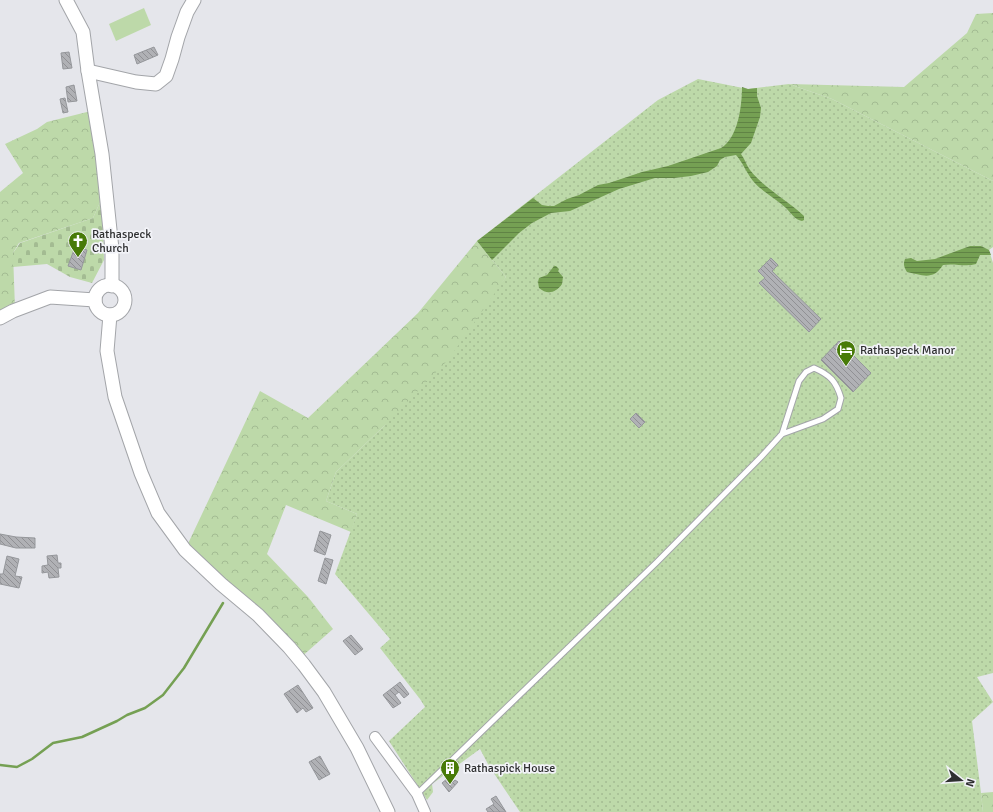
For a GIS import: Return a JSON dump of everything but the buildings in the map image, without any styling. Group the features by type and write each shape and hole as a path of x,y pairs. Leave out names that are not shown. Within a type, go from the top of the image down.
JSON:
{"street":[{"path":"66,0 83,32 102,154 112,249 112,286"},
{"path":"88,70 136,82 156,84 166,76 180,31 187,12 194,0"},
{"path":"107,286 112,286 121,290 125,299 123,309 110,315 101,312 98,309 95,300 99,291 107,286"},
{"path":"0,318 13,311 50,297 95,300"},
{"path":"110,315 107,351 115,397 141,473 158,513 185,550 221,584 258,615 290,647 324,692 357,748 386,808 396,812"},
{"path":"375,737 417,794 425,812"}],"lane":[{"path":"417,794 657,562 761,457 782,434 799,381 806,372 814,368 823,372 833,380 841,398 838,409 823,419 782,434"}],"green space":[{"path":"144,8 151,25 116,41 109,24"},
{"path":"993,13 993,181 832,99 789,84 904,87 967,33 976,14"},
{"path":"698,79 748,89 789,84 832,99 993,181 993,247 989,250 993,263 993,673 977,677 993,702 972,721 983,812 520,812 489,766 480,749 432,784 433,792 427,800 389,741 425,707 380,648 390,639 335,574 357,514 326,501 336,472 383,427 506,277 477,241 658,100"},
{"path":"91,111 101,200 93,218 19,243 13,253 15,308 0,316 0,192 23,173 5,144 37,129 47,122"},
{"path":"101,200 104,260 92,283 70,277 47,264 13,267 13,253 20,243 93,218"},
{"path":"477,241 506,277 448,360 383,427 336,472 326,501 357,514 351,532 286,505 267,554 308,597 333,629 299,659 185,550 260,391 308,418 418,313"},
{"path":"993,792 993,812 983,812 981,793"}],"shaded area":[{"path":"742,87 748,89 757,88 757,96 761,108 760,117 751,143 741,154 756,177 804,216 804,220 802,221 795,218 782,204 757,185 736,155 725,157 720,160 717,166 708,172 674,178 655,178 619,189 570,211 551,213 532,223 519,233 492,260 477,241 533,198 542,205 554,206 598,185 668,166 721,148 731,137 738,121"},
{"path":"970,246 981,246 989,250 991,255 980,255 976,264 972,265 943,265 935,273 927,276 907,272 905,267 905,259 911,258 917,261 935,259"},
{"path":"554,266 559,269 558,271 563,277 562,284 554,291 545,292 539,288 539,278 547,275"}],"waterway":[{"path":"0,765 17,767 32,759 53,743 82,737 145,708 163,695 184,668 223,603"}],"place":[{"name":"Rathaspeck Church","path":"78,258"},
{"name":"Rathaspeck Manor","path":"846,367"},
{"name":"Rathaspick House","path":"450,785"}]}
